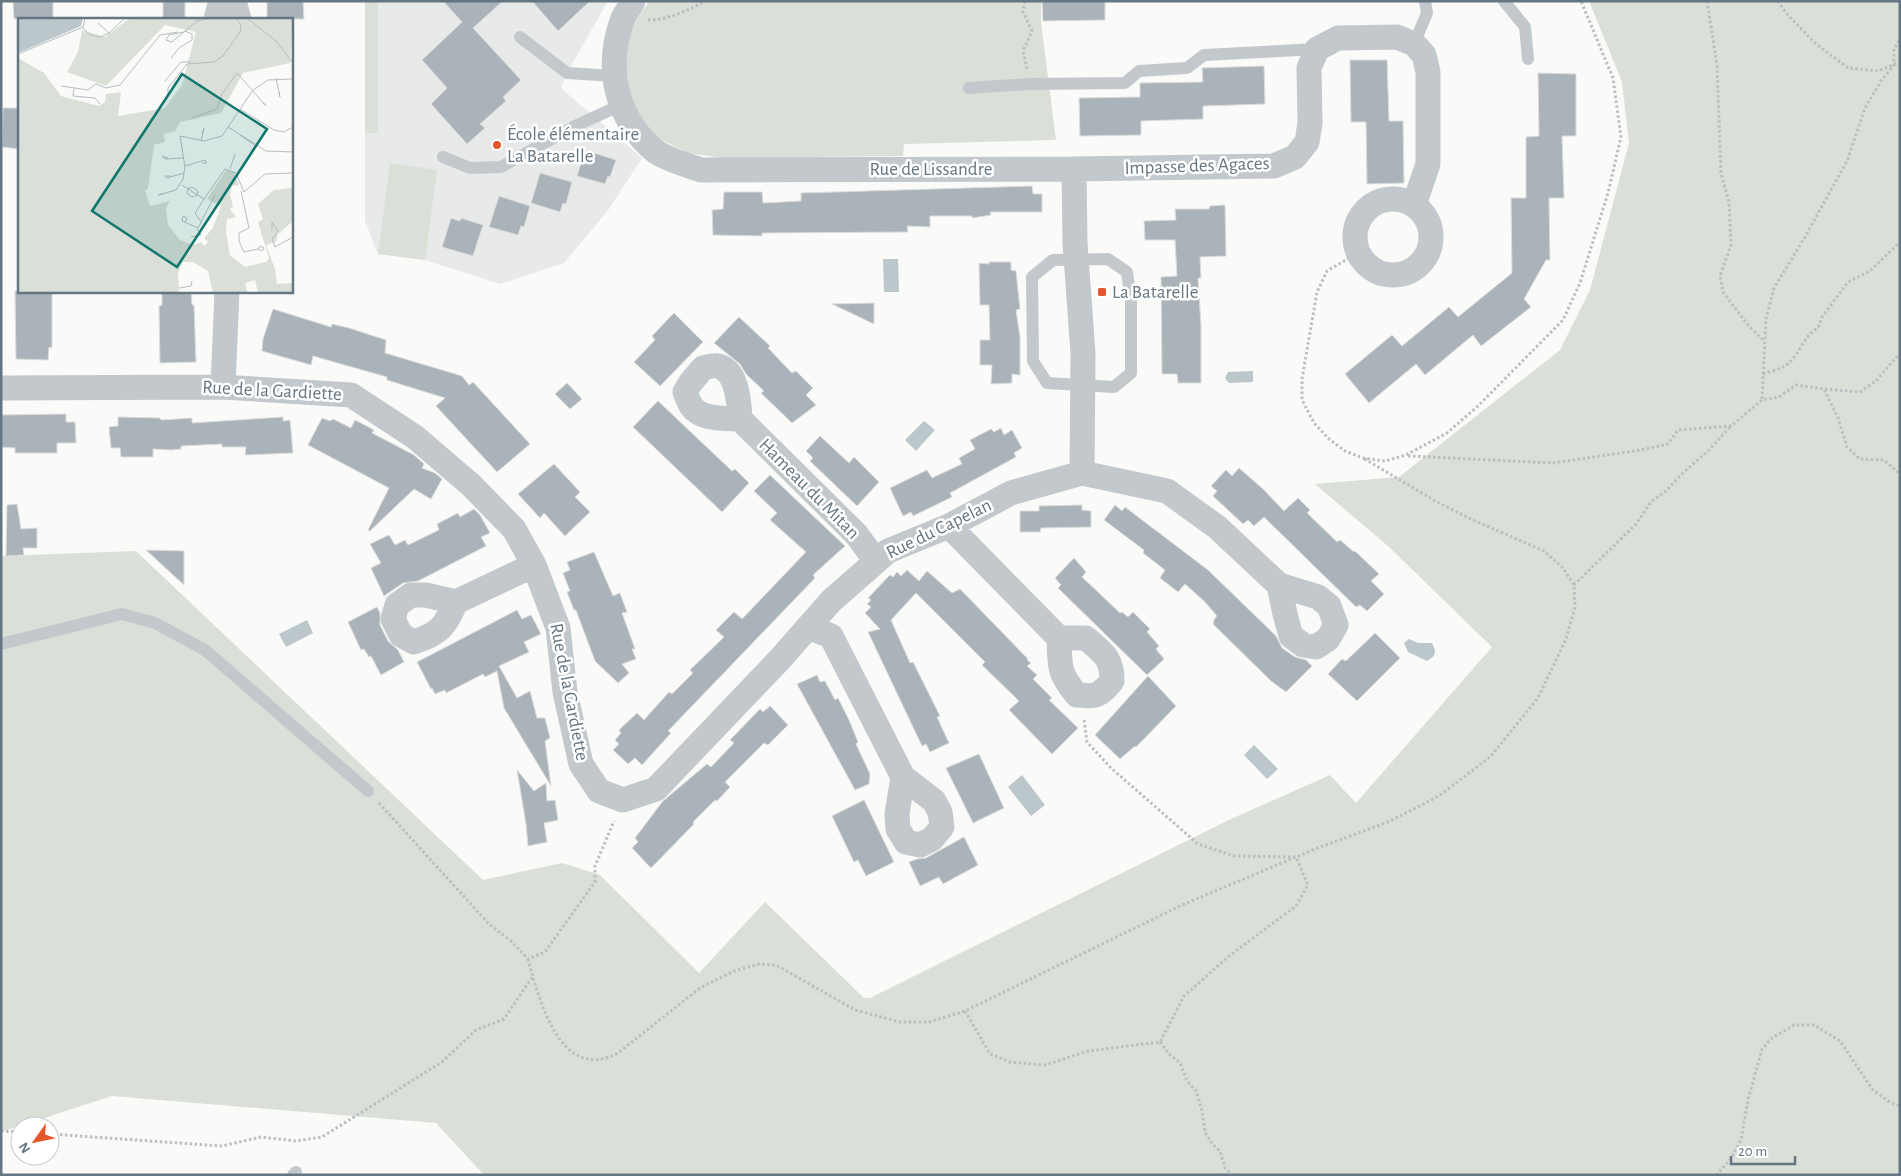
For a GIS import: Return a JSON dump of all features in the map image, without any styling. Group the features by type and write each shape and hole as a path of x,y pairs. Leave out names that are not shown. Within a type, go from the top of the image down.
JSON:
{"street":[{"path":"216,18 222,1"},
{"path":"234,1 239,18"},
{"name":"Rue de Lissandre","path":"628,11 614,54 614,76 621,105 629,123 656,152 701,170 1074,169"},
{"path":"1317,49 1338,38 1397,37 1414,44 1424,55 1428,72 1428,164 1414,205"},
{"name":"Impasse des Agaces","path":"1074,169 1274,166 1295,157 1307,142 1310,123 1309,68 1317,49"},
{"path":"1074,169 1076,260 1083,353 1082,473"},
{"path":"1386,200 1402,200 1414,205 1422,211 1428,221 1432,234 1431,247 1425,259 1416,269 1403,275 1390,276 1379,273 1368,266 1358,253 1355,238 1362,215 1374,204 1386,200"},
{"path":"223,387 227,292"},
{"name":"Rue de la Gardiette","path":"1,388 223,387 351,395 415,437 471,485 514,529 534,565 558,628 565,692 581,764 599,790"},
{"name":"Hameau du Mitan","path":"740,419 856,534 876,561"},
{"name":"Rue du Capelan","path":"599,790 623,800 656,789 725,718 831,601 876,561 888,551 949,526 1011,493 1082,473 1167,491 1217,527 1279,585"},
{"path":"949,526 1060,638 1060,669 1065,681 1077,695 1088,697 1100,695 1112,680 1112,669 1108,658 1086,638 1060,638"},
{"path":"456,602 534,565"},
{"path":"808,627 831,636 903,777"}],"lane":[{"path":"1414,44 1427,13 1425,1"},
{"path":"1504,1 1525,27 1528,59"},
{"path":"520,37 567,73 614,76"},
{"path":"969,88 1031,84 1126,83 1139,71 1187,68 1204,55 1317,49"},
{"path":"443,157 470,168 500,167 575,126 621,105"},
{"path":"1108,259 1127,272 1131,301 1131,373 1114,387 1047,382 1033,361 1032,276 1053,260 1076,260 1108,259"},
{"path":"1,644 122,614 155,623 205,650 368,791"}],"path":[{"path":"628,11 659,20 695,7 705,1"},
{"path":"1025,1 1023,12 1032,32 1023,51 1031,84"},
{"path":"1362,458 1385,462 1406,456 1447,433 1478,406 1564,320 1580,283 1608,193 1620,137 1613,78 1582,1"},
{"path":"1707,1 1717,66 1721,174 1729,202 1731,245 1720,276 1723,292 1748,325 1765,342"},
{"path":"1778,1 1786,14 1816,44 1848,68 1878,71 1900,62"},
{"path":"1762,400 1766,319 1774,288 1847,161 1864,108 1881,81 1894,65 1894,49 1900,39"},
{"path":"1763,374 1784,367 1802,347 1810,332 1818,328 1822,317 1848,282 1870,271 1900,242"},
{"path":"368,791 489,924 511,941 528,960 541,1003 555,1034 570,1050 584,1058 606,1060 618,1053 700,988 734,971 759,964 776,965 855,1010 900,1022 929,1022 965,1011 1182,904 1414,810 1439,796 1490,758 1538,698 1566,639 1575,607 1574,585 1563,568 1544,551 1437,502 1362,458 1345,451 1329,439 1314,423 1302,400 1302,379 1317,292 1327,271 1358,253"},
{"path":"1574,585 1636,524 1652,502 1709,450 1731,426 1762,400 1779,397 1796,385 1860,392 1876,381 1900,353"},
{"path":"1824,389 1838,418 1847,447 1860,458 1884,460 1900,474"},
{"path":"1406,456 1553,463 1641,450 1668,444 1678,430 1731,426"},
{"path":"1081,696 1087,742 1111,768 1198,844 1234,856 1296,857"},
{"path":"528,960 545,952 594,882 595,866 607,838"},
{"path":"1160,1042 1184,996 1228,957 1296,906 1308,885 1296,857"},
{"path":"60,1135 222,1146 261,1137 296,1141 322,1137 442,1062 476,1030 504,1019 533,976"},
{"path":"965,1011 990,1054 1010,1062 1045,1065 1088,1051 1160,1042"},
{"path":"1716,1175 1730,1160 1741,1140 1748,1100 1762,1049 1772,1038 1794,1025 1814,1024 1840,1041 1873,1090 1891,1104 1900,1106"},
{"path":"1160,1042 1170,1055 1180,1063 1187,1081 1196,1091 1202,1111 1205,1132 1213,1145 1220,1151 1225,1168 1232,1175"}],"shaded area":[{"name":"École élémentaire La Batarelle","path":"365,1 608,1 567,73 561,88 642,158 609,209 564,263 500,284 425,260 378,254 365,221"},
{"path":"365,1 378,1 378,133 365,133"},
{"path":"649,1 1041,1 1041,22 1056,140 904,144 903,156 722,158 689,153 653,136 633,111 624,53 628,34"},
{"path":"1589,1 1900,1 1900,1175 484,1175 436,1123 112,1096 50,1116 10,1116 10,1129 1,1132 1,556 136,551 483,880 562,863 600,875 699,973 765,902 864,998 870,998 1231,819 1330,775 1356,803 1492,647 1388,546 1315,484 1399,477 1560,350 1590,290 1629,143 1622,82"},
{"path":"390,163 437,170 425,260 378,254"},
{"path":"883,259 898,259 899,292 884,292"},
{"path":"1253,371 1253,382 1229,383 1225,378 1228,372"},
{"path":"924,421 935,430 916,451 905,440"},
{"path":"307,620 313,633 286,647 279,634"},
{"path":"1409,639 1418,643 1432,643 1435,650 1434,656 1427,661 1408,652 1404,643"},
{"path":"1254,745 1278,769 1267,779 1244,755"},
{"path":"1022,775 1045,805 1031,816 1008,787"}],"building":[{"path":"13,1 53,1 53,18 14,19"},
{"path":"163,1 185,1 185,18 163,18"},
{"path":"267,1 303,1 304,19 267,18"},
{"path":"443,1 503,1 473,28 521,80 503,97 506,101 480,124 485,128 467,144 431,104 447,88 422,60 462,22"},
{"path":"532,1 590,1 558,31"},
{"path":"1042,1 1105,1 1105,20 1043,21"},
{"path":"1350,60 1387,60 1389,121 1403,121 1404,183 1367,184 1366,122 1351,122"},
{"path":"1264,66 1265,104 1203,106 1203,119 1141,121 1141,135 1080,136 1079,98 1140,97 1140,83 1203,82 1202,68"},
{"path":"1538,73 1576,74 1576,136 1562,136 1564,198 1549,198 1550,260 1546,260 1524,299 1531,307 1481,346 1473,335 1425,375 1416,364 1369,403 1345,374 1392,335 1402,346 1449,307 1458,317 1512,273 1511,198 1526,198 1526,137 1539,136"},
{"path":"3,108 18,108 18,149 2,147"},
{"path":"585,150 616,160 610,177 608,176 605,184 577,176"},
{"path":"540,173 572,182 566,204 563,203 560,212 531,203"},
{"path":"1032,186 1033,194 1042,194 1042,212 990,212 991,215 972,218 972,216 930,216 930,227 907,226 908,232 762,233 762,236 713,235 712,210 723,209 724,192 762,192 763,203 801,201 801,193"},
{"path":"499,196 530,206 524,227 521,226 518,235 489,227"},
{"path":"1225,205 1226,256 1200,257 1201,278 1198,278 1201,326 1201,383 1178,383 1177,374 1162,374 1161,277 1177,276 1175,240 1145,240 1144,221 1176,220 1175,209 1209,209 1210,206"},
{"path":"451,218 460,221 461,218 483,225 473,256 442,247"},
{"path":"989,262 1011,262 1011,270 1016,271 1020,309 1016,310 1020,337 1020,375 1012,374 1012,383 991,384 992,365 980,365 980,340 990,340 989,305 980,305 979,263 989,264"},
{"path":"15,291 52,292 52,348 49,347 48,360 16,359"},
{"path":"162,292 191,292 192,305 194,305 196,362 160,363 159,306 162,305"},
{"path":"874,303 874,324 832,304"},
{"path":"273,309 331,327 332,324 349,328 386,340 385,353 462,376 469,385 473,382 530,444 497,472 436,406 445,398 387,380 387,377 313,356 311,365 262,351 263,339"},
{"path":"674,313 703,342 660,386 634,362 655,340 652,336"},
{"path":"739,317 770,346 768,348 792,373 796,371 813,388 806,395 816,405 792,423 761,393 764,391 746,374 740,364 714,343"},
{"path":"567,383 582,399 570,409 555,394"},
{"path":"658,401 732,471 735,469 749,483 722,512 633,427"},
{"path":"66,414 66,422 75,422 76,443 57,443 57,453 15,453 15,448 1,447 1,415"},
{"path":"118,417 160,418 161,420 192,418 192,423 283,417 283,421 290,420 293,453 245,455 246,447 222,447 222,444 181,446 181,449 171,450 153,449 153,457 121,457 120,448 111,448 109,427 118,426"},
{"path":"322,418 330,421 333,419 351,428 355,420 374,430 372,433 414,455 424,464 422,468 435,473 442,479 431,499 414,489 370,531 368,530 389,488 308,445"},
{"path":"1001,428 1004,435 1012,430 1022,448 1014,453 1016,457 950,493 952,497 913,516 911,512 903,516 890,488 927,470 932,478 962,464 959,458 975,449 970,440 991,429 994,432"},
{"path":"820,436 849,463 854,457 879,482 857,506 810,461 813,458 806,451"},
{"path":"554,464 580,492 575,497 590,512 565,536 544,513 540,518 518,494"},
{"path":"1239,468 1284,511 1298,498 1310,510 1307,513 1337,542 1340,540 1355,551 1379,574 1371,581 1384,594 1367,611 1360,605 1356,607 1264,517 1254,526 1248,520 1243,524 1213,496 1217,491 1211,486 1226,470 1232,476"},
{"path":"770,475 845,546 813,575 815,578 668,731 671,733 642,765 635,758 628,764 613,750 619,744 615,740 621,733 619,730 637,713 644,720 669,692 672,694 693,673 690,670 724,637 716,630 734,612 742,619 806,552 770,520 777,513 754,491"},
{"path":"17,504 21,529 37,528 37,548 23,548 24,555 6,556 7,505"},
{"path":"1082,505 1082,510 1091,511 1091,527 1041,528 1040,532 1020,532 1020,511 1039,511 1039,506"},
{"path":"1115,505 1122,511 1125,507 1208,570 1276,636 1282,648 1295,657 1306,660 1312,666 1286,692 1271,681 1213,624 1217,616 1205,602 1185,584 1178,592 1160,578 1165,570 1143,553 1144,550 1104,520"},
{"path":"474,509 480,515 490,533 481,537 486,546 418,581 403,583 384,596 371,568 381,563 370,544 389,535 395,545 405,540 408,545 439,530 437,524 458,513 460,517"},
{"path":"146,550 184,551 184,585"},
{"path":"594,552 613,596 620,593 627,612 622,613 635,649 632,649 636,659 622,664 629,673 618,683 595,661 576,610 574,610 567,592 570,591 563,573 570,570 567,562"},
{"path":"1074,558 1086,572 1082,577 1120,613 1122,612 1128,617 1133,612 1150,629 1147,632 1159,646 1156,649 1164,659 1147,675 1058,588 1061,585 1055,578"},
{"path":"907,570 919,581 927,571 952,593 960,589 1028,659 1031,663 1027,666 1037,675 1033,679 1052,698 1049,700 1078,728 1052,754 1009,710 1019,701 982,665 985,662 916,593 891,620 910,663 913,662 940,716 937,717 949,743 930,752 926,744 922,746 868,632 880,629 865,613 871,607 867,604 871,600 868,598 890,575 893,577 897,572 901,576"},
{"path":"377,607 380,613 380,625 388,641 398,650 404,662 381,675 371,656 369,657 364,649 361,650 348,622"},
{"path":"517,610 522,619 531,615 541,634 524,642 529,652 499,666 517,698 530,691 537,718 545,718 550,738 545,741 551,786 504,708 497,671 485,677 483,674 446,693 445,690 435,694 417,662"},
{"path":"1375,633 1400,658 1357,701 1328,674 1342,659 1346,661"},
{"path":"817,675 820,682 825,681 835,700 838,698 849,720 858,742 856,744 870,774 869,784 855,790 797,684"},
{"path":"1148,676 1176,706 1136,747 1120,759 1095,735"},
{"path":"770,706 788,725 768,745 764,743 725,782 730,787 693,822 694,824 651,868 632,848 638,842 635,838 663,801 707,764 711,767 734,743 730,740 760,709 763,712"},
{"path":"979,754 1004,808 973,823 946,768"},
{"path":"517,770 534,791 546,783 547,801 555,800 558,820 544,823 547,842 528,846"},
{"path":"864,800 894,862 866,876 858,860 854,862 832,816"},
{"path":"964,837 978,865 943,884 939,877 920,886 909,862 926,858"}],"place":[{"name":"École élémentaire La Batarelle","path":"497,145"},
{"name":"La Batarelle","path":"1102,292"}]}
